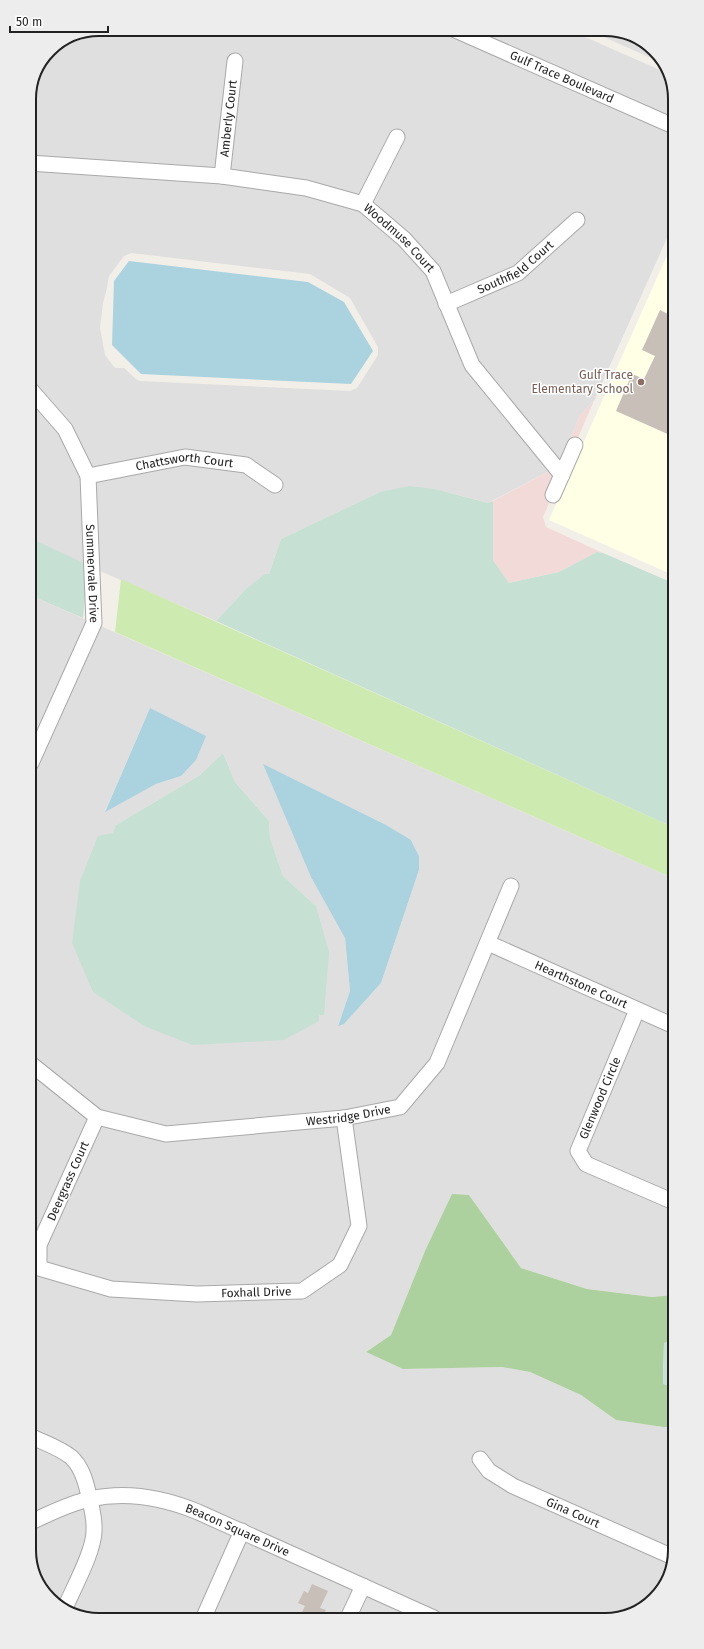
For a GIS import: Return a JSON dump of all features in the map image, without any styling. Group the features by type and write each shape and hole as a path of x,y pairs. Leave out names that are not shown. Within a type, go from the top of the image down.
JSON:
{"street":[{"name":"Gulf Trace Boulevard","path":"469,36 668,123"},
{"name":"Amberly Court","path":"222,176 235,61"},
{"path":"363,204 397,138"},
{"name":"Woodmuse Court","path":"36,164 222,176 306,188 363,204 404,239 433,271 472,365 562,475"},
{"name":"Southfield Court","path":"446,304 518,273 577,220"},
{"name":"Summervale Drive","path":"36,396 65,429 88,476 94,623 36,737"},
{"path":"553,495 576,445"},
{"name":"Chattsworth Court","path":"88,476 185,457 246,465 275,485"},
{"name":"Westridge Drive","path":"97,1117 166,1134 344,1118 400,1107 437,1063 511,886"},
{"name":"Hearthstone Court","path":"488,943 668,1023"},
{"name":"Glenwood Circle","path":"637,1010 578,1151 586,1164 668,1199"},
{"path":"36,1068 97,1117"},
{"name":"Deergrass Court","path":"39,1268 39,1245 97,1117"},
{"name":"Foxhall Drive","path":"39,1268 111,1289 197,1294 302,1291 340,1265 360,1226 344,1118"},
{"path":"36,1439 59,1449 71,1457 80,1466 90,1499 94,1532 91,1547 67,1604"},
{"name":"Gina Court","path":"480,1459 489,1471 513,1486 668,1555"},
{"name":"Beacon Square Drive","path":"36,1519 73,1504 90,1499 123,1496 164,1500 184,1506 242,1531 423,1613"},
{"path":"206,1613 242,1531"},
{"path":"350,1613 363,1586"}],"shaded area":[{"path":"99,36 450,36 668,132 668,236 594,401 580,415 559,466 488,503 435,489 380,492 281,539 269,574 247,588 216,621 36,544 36,95 38,83 49,61 68,44 79,39","holes":["131,253 310,274 350,298 378,347 378,355 357,388 350,391 140,381 124,368 115,368 105,355 100,328 103,303 109,276 124,256"]},
{"path":"488,36 583,36 661,70 667,87 668,116"},
{"path":"602,36 625,39 643,49 652,58"},
{"name":"Gulf Trace Elementary School","path":"668,253 668,573 549,520"},
{"path":"594,401 543,517 546,527 603,553 597,552 559,572 509,583 493,560 493,501 559,466 580,415"},
{"path":"409,486 435,489 488,503 493,501 493,560 509,583 559,572 597,552 603,553 668,581 668,825 216,621 247,588 265,574 269,574 281,539 380,492"},
{"path":"36,541 88,565 83,618 36,598"},
{"path":"36,598 668,876 668,1296 652,1297 587,1289 521,1268 469,1195 425,1251 391,1335 366,1352 403,1369 502,1367 530,1372 581,1395 616,1420 668,1427 667,1562 665,1570 655,1588 643,1600 625,1610 605,1613 95,1613 87,1612 68,1605 49,1588 39,1570 36,1550","holes":["150,708 181,776 156,784 105,811","223,753 235,782 269,821 270,838 283,876 316,906 323,1015 319,1015 116,825 200,775","411,840 419,856 419,870 381,983 344,1024 338,1025 350,991 345,938"]},
{"path":"223,753 235,782 269,821 270,838 283,876 316,906 329,952 324,1015 319,1015 319,1021 284,1040 192,1045 144,1026 93,992 72,943 80,881 98,836 113,833 116,825 200,775"},
{"path":"668,1342 668,1386 663,1384 664,1343"}],"green space":[{"path":"121,579 668,825 668,876 115,632"},
{"path":"452,1194 469,1195 521,1268 587,1289 652,1297 668,1296 668,1342 664,1343 663,1383 668,1385 668,1427 616,1420 581,1395 530,1372 502,1367 403,1369 366,1352 391,1335 425,1251"}],"water":[{"path":"129,261 308,282 344,302 373,351 351,384 141,374 112,345 114,281"},
{"path":"150,708 206,736 196,760 181,776 156,784 105,812"},
{"path":"263,764 386,825 411,840 419,856 419,870 381,983 344,1024 338,1026 350,991 345,938 311,877"}],"building":[{"path":"660,310 668,314 668,434 616,411 632,374 644,379 655,356 642,350"},
{"path":"312,1584 328,1591 320,1608 326,1610 324,1613 302,1613 305,1606 298,1603 304,1591 308,1593"}],"place":[{"name":"Gulf Trace Elementary School","path":"641,382"}]}
